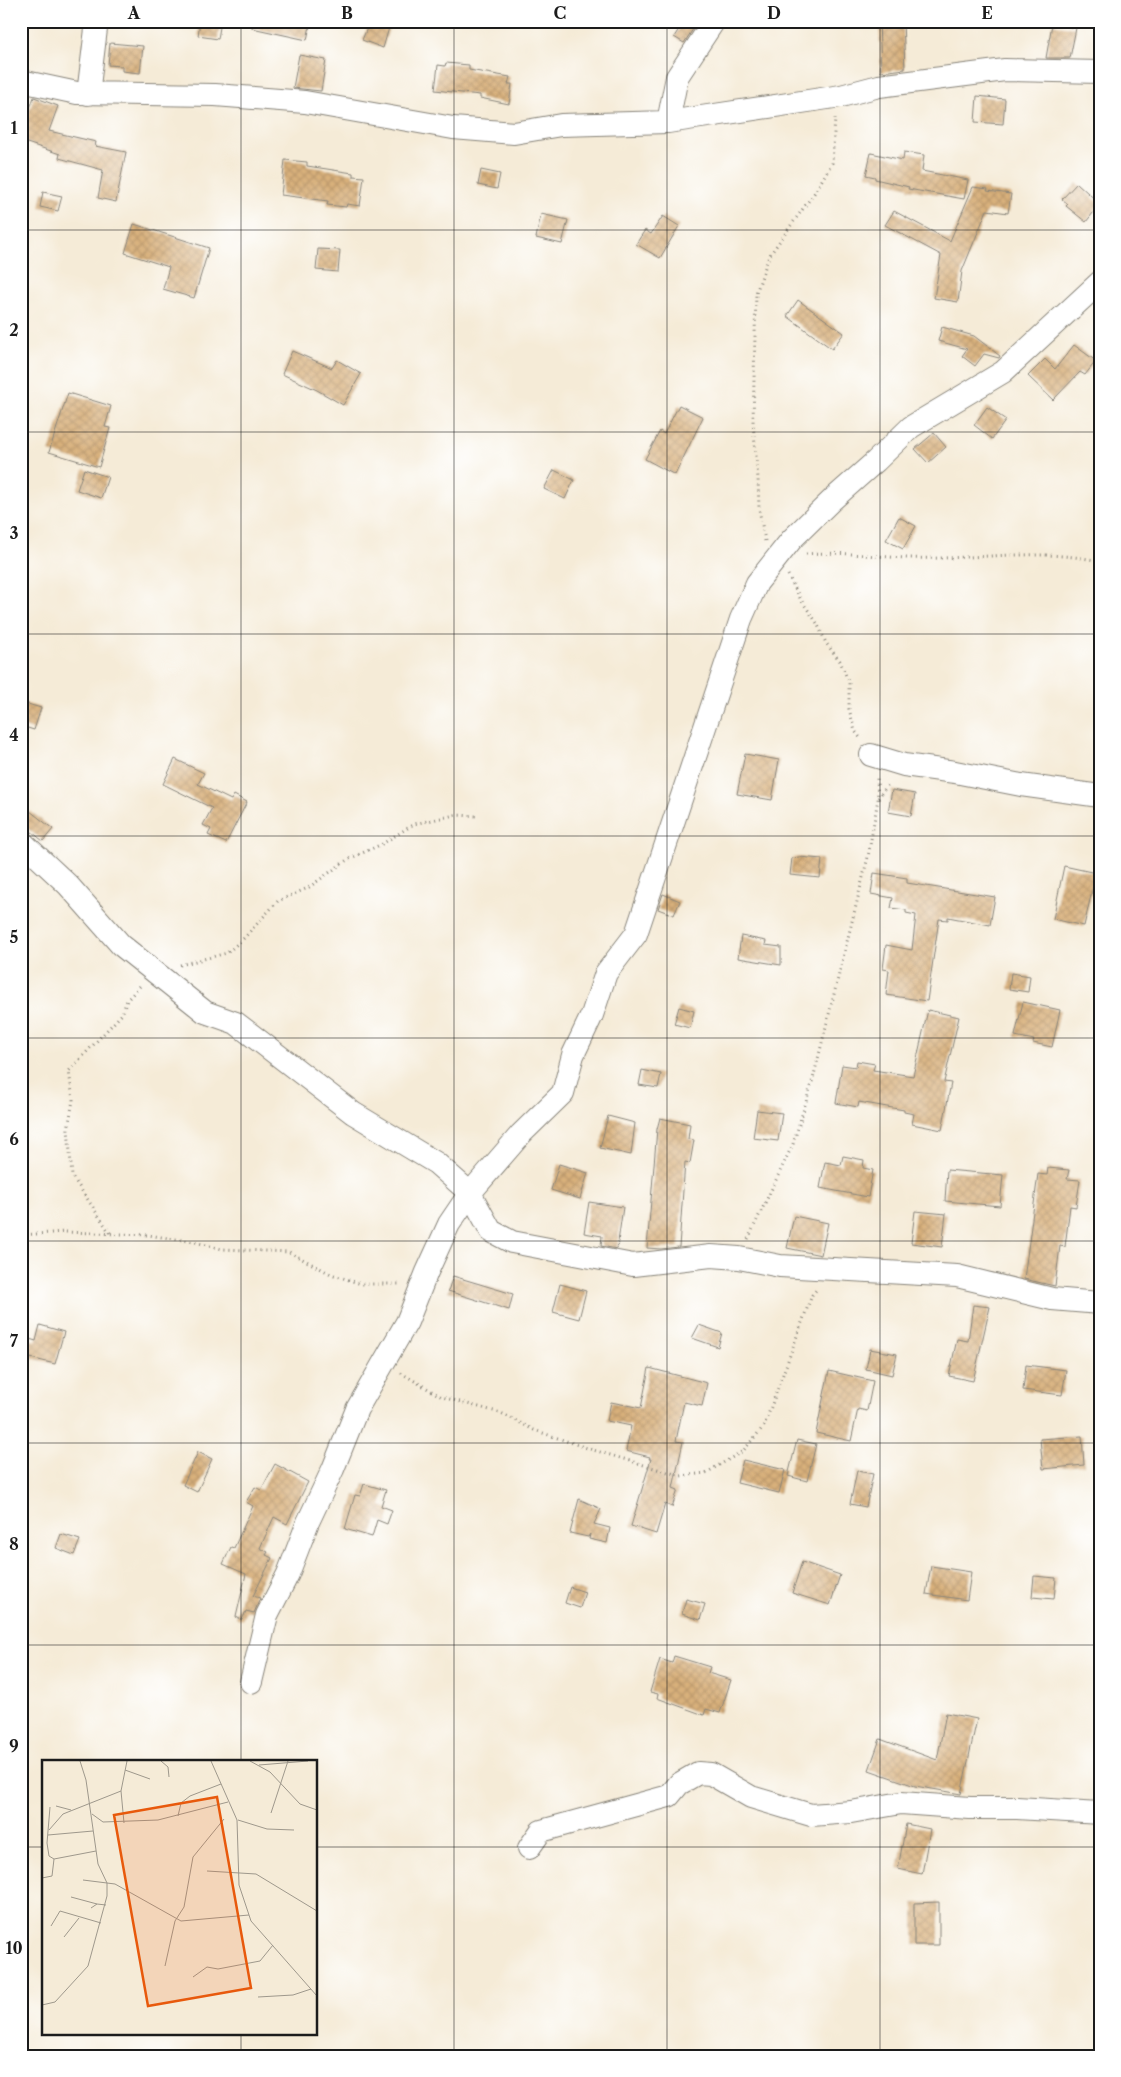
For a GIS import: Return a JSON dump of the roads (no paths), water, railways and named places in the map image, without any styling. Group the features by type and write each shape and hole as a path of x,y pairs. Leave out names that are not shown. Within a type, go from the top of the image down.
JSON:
{"street":[{"path":"88,94 97,21"},
{"path":"668,122 677,77 714,21"},
{"path":"21,81 57,90 88,94 215,95 304,102 453,128 514,133 561,125 668,122 841,96 880,86 1005,70 1100,72"},
{"path":"251,1682 267,1615 288,1574 308,1522 334,1469 357,1409 407,1322 449,1224 470,1193 521,1134 564,1093 573,1055 592,1015 606,973 636,934 742,619 757,583 792,539 833,498 876,462 911,426 1003,372 1100,282"},
{"path":"870,755 904,765 1100,796"},
{"path":"21,841 68,885 120,945 205,1012 236,1023 353,1113 436,1163 470,1193 491,1231 512,1242 634,1265 697,1256 739,1258 780,1266 957,1276 1052,1299 1100,1303"},
{"path":"529,1848 541,1831 669,1796 679,1784 698,1773 711,1774 751,1798 811,1815 851,1812 901,1803 970,1808 1017,1808 1100,1813"}]}
